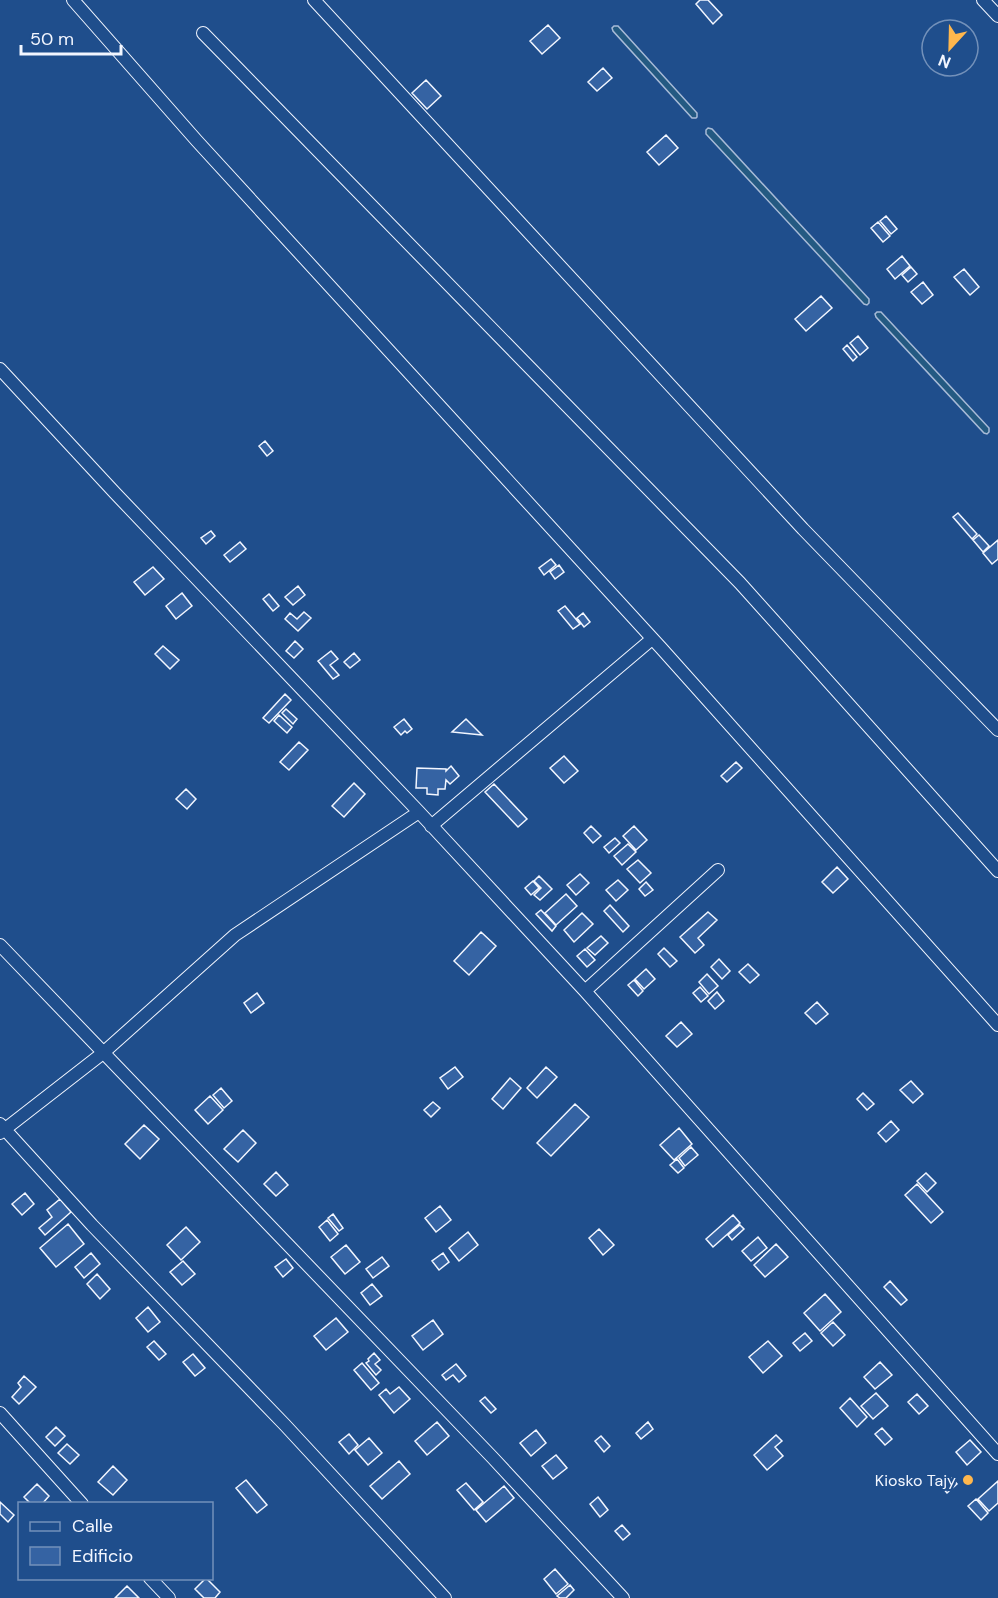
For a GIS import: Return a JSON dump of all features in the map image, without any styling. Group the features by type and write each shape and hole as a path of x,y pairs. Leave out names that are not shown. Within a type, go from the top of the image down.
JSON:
{"street":[{"path":"74,0 197,141 652,639 998,1025"},
{"path":"314,0 803,530 998,730"},
{"path":"983,0 998,16"},
{"path":"203,33 740,583 998,871"},
{"path":"0,369 585,991 998,1455"},
{"path":"431,826 652,639"},
{"path":"418,812 235,935 103,1053 2,1129 285,1425 445,1598"},
{"path":"585,991 718,870"},
{"path":"0,945 492,1457 623,1598"},
{"path":"0,1413 81,1502"},
{"path":"152,1580 169,1598"}],"shaded area":[{"path":"614,26 618,26 697,113 696,118 692,118 613,31"},
{"path":"708,128 712,129 869,299 867,305 706,134"},
{"path":"877,312 881,312 989,428 987,434 876,317"}],"building":[{"path":"700,0 708,0 722,15 713,24 696,4"},
{"path":"548,25 560,38 542,54 530,41"},
{"path":"603,68 612,78 597,91 588,82"},
{"path":"426,80 441,96 427,109 412,93"},
{"path":"666,135 678,148 659,165 647,152"},
{"path":"886,216 897,229 891,234 880,221"},
{"path":"878,222 890,236 883,242 871,228"},
{"path":"902,256 910,266 895,279 887,269"},
{"path":"911,267 917,274 908,282 902,275"},
{"path":"964,269 979,287 970,295 954,277"},
{"path":"923,282 933,295 922,304 911,292"},
{"path":"821,296 832,308 806,331 795,319"},
{"path":"858,336 868,348 860,355 850,343"},
{"path":"847,345 857,357 853,361 843,349"},
{"path":"265,441 273,451 267,456 259,446"},
{"path":"958,513 977,534 972,539 953,517"},
{"path":"211,531 215,536 206,544 201,538"},
{"path":"979,535 989,546 983,552 973,540"},
{"path":"998,540 998,559 992,564 983,553"},
{"path":"240,542 246,549 230,562 224,555"},
{"path":"551,559 556,565 544,575 539,568"},
{"path":"559,565 564,572 555,579 550,572"},
{"path":"153,567 164,579 145,595 134,582"},
{"path":"298,586 305,595 293,605 285,597"},
{"path":"182,593 192,606 176,619 166,606"},
{"path":"269,594 279,606 273,611 263,599"},
{"path":"565,606 580,624 573,629 558,611"},
{"path":"304,612 311,618 298,631 285,619 290,613 297,619"},
{"path":"583,613 590,622 584,627 577,618"},
{"path":"295,641 303,649 294,658 286,651"},
{"path":"163,646 179,660 170,669 155,654"},
{"path":"331,651 338,659 330,665 339,675 333,679 318,661"},
{"path":"354,653 360,660 350,668 344,662"},
{"path":"285,694 291,700 269,723 263,718"},
{"path":"286,709 297,719 293,724 282,713"},
{"path":"279,715 292,727 287,733 274,721"},
{"path":"404,719 412,729 401,735 394,727"},
{"path":"466,719 482,735 452,732"},
{"path":"299,742 308,750 289,770 280,762"},
{"path":"564,756 578,771 564,783 550,768"},
{"path":"736,762 742,768 727,782 721,776"},
{"path":"451,766 459,776 450,784 446,780 445,789 438,789 438,795 427,794 427,788 416,788 417,768 446,769 446,771"},
{"path":"354,783 365,794 344,817 332,806"},
{"path":"494,784 527,819 518,827 485,792"},
{"path":"186,789 196,799 187,809 176,799"},
{"path":"591,826 601,836 593,843 584,833"},
{"path":"634,826 647,840 636,850 623,836"},
{"path":"615,838 620,843 609,853 604,847"},
{"path":"628,844 636,852 622,865 614,856"},
{"path":"638,860 651,873 640,883 627,869"},
{"path":"837,867 848,879 833,893 822,882"},
{"path":"580,874 589,883 576,895 567,885"},
{"path":"539,876 552,889 540,900 534,895 541,888 534,881"},
{"path":"618,880 628,890 616,901 606,890"},
{"path":"533,881 539,888 531,895 525,888"},
{"path":"646,882 653,890 645,896 639,889"},
{"path":"566,894 577,906 556,925 545,913"},
{"path":"610,905 629,926 623,932 604,911"},
{"path":"541,910 556,926 552,931 536,914"},
{"path":"708,912 717,920 698,938 704,945 695,953 680,937"},
{"path":"582,913 593,924 574,942 564,930"},
{"path":"481,932 496,946 469,975 454,961"},
{"path":"601,936 608,943 595,955 587,948"},
{"path":"664,948 677,961 670,967 658,954"},
{"path":"585,949 595,960 587,967 577,956"},
{"path":"719,959 730,971 722,979 711,967"},
{"path":"748,964 759,975 750,983 739,972"},
{"path":"646,969 655,979 644,989 635,979"},
{"path":"707,974 718,986 709,994 699,982"},
{"path":"634,980 643,991 638,996 628,985"},
{"path":"700,987 708,996 701,1002 693,993"},
{"path":"717,992 724,1001 715,1009 708,1001"},
{"path":"257,993 264,1003 251,1013 244,1003"},
{"path":"817,1002 828,1014 816,1024 805,1013"},
{"path":"681,1022 692,1034 677,1047 666,1036"},
{"path":"455,1067 463,1077 448,1089 440,1078"},
{"path":"546,1067 557,1077 537,1098 527,1088"},
{"path":"510,1078 521,1088 503,1109 492,1099"},
{"path":"911,1081 923,1094 913,1103 900,1090"},
{"path":"221,1088 232,1101 224,1108 213,1095"},
{"path":"863,1093 874,1104 867,1110 857,1099"},
{"path":"210,1096 223,1110 208,1124 195,1110"},
{"path":"433,1102 440,1108 431,1117 424,1110"},
{"path":"575,1104 589,1117 551,1156 537,1143"},
{"path":"891,1121 899,1130 886,1142 878,1133"},
{"path":"144,1125 159,1139 140,1159 125,1144"},
{"path":"679,1128 692,1144 674,1160 660,1145"},
{"path":"243,1130 256,1143 238,1162 224,1149"},
{"path":"691,1147 698,1155 685,1166 679,1158"},
{"path":"677,1159 684,1168 678,1173 670,1165"},
{"path":"276,1172 288,1185 276,1196 264,1184"},
{"path":"926,1173 936,1183 927,1192 917,1181"},
{"path":"917,1184 943,1212 931,1223 905,1195"},
{"path":"25,1193 34,1204 22,1215 12,1204"},
{"path":"60,1199 71,1212 45,1235 39,1228 52,1217 47,1210"},
{"path":"440,1206 451,1220 436,1232 425,1218"},
{"path":"333,1214 343,1228 339,1231 328,1218"},
{"path":"733,1215 740,1223 713,1247 706,1239"},
{"path":"327,1220 338,1234 330,1241 319,1227"},
{"path":"68,1224 84,1244 56,1267 40,1248"},
{"path":"740,1225 744,1229 732,1240 728,1235"},
{"path":"186,1227 200,1242 181,1260 167,1245"},
{"path":"599,1229 614,1245 603,1255 589,1238"},
{"path":"468,1232 478,1245 459,1261 449,1248"},
{"path":"758,1237 767,1248 751,1261 742,1251"},
{"path":"776,1244 788,1257 765,1277 754,1265"},
{"path":"346,1245 360,1262 345,1274 331,1257"},
{"path":"91,1253 100,1264 84,1278 75,1267"},
{"path":"443,1253 449,1262 439,1270 432,1261"},
{"path":"382,1257 389,1266 373,1278 366,1269"},
{"path":"286,1259 293,1268 283,1277 275,1267"},
{"path":"183,1261 195,1274 182,1285 170,1272"},
{"path":"97,1274 110,1289 100,1299 87,1284"},
{"path":"890,1281 907,1300 901,1305 884,1287"},
{"path":"372,1284 382,1296 370,1305 361,1293"},
{"path":"825,1294 841,1312 820,1331 804,1313"},
{"path":"148,1307 160,1322 148,1332 136,1318"},
{"path":"336,1318 348,1332 326,1350 314,1336"},
{"path":"433,1320 443,1334 423,1350 412,1336"},
{"path":"833,1322 845,1335 833,1346 821,1333"},
{"path":"805,1333 812,1341 800,1351 793,1343"},
{"path":"154,1341 166,1354 159,1360 147,1347"},
{"path":"768,1341 782,1356 763,1373 749,1357"},
{"path":"374,1353 380,1360 375,1364 381,1370 376,1375 366,1363"},
{"path":"193,1354 205,1368 195,1376 183,1362"},
{"path":"880,1362 892,1375 875,1389 864,1377"},
{"path":"362,1363 379,1383 371,1390 354,1370"},
{"path":"456,1364 466,1376 459,1382 453,1375 446,1380 442,1375"},
{"path":"24,1376 36,1387 19,1404 12,1397 21,1387 18,1383"},
{"path":"399,1387 410,1399 394,1413 379,1395 386,1389 390,1394"},
{"path":"876,1393 888,1406 873,1419 861,1406"},
{"path":"917,1394 928,1406 919,1414 908,1402"},
{"path":"485,1397 496,1409 491,1413 480,1401"},
{"path":"850,1398 867,1417 857,1427 840,1408"},
{"path":"437,1422 449,1436 427,1455 415,1441"},
{"path":"648,1422 653,1429 641,1439 636,1433"},
{"path":"56,1427 65,1436 55,1446 46,1437"},
{"path":"882,1428 892,1439 885,1445 875,1434"},
{"path":"536,1430 546,1443 531,1456 520,1443"},
{"path":"349,1434 358,1445 349,1454 339,1442"},
{"path":"776,1435 782,1441 775,1447 783,1456 767,1470 754,1455"},
{"path":"601,1436 610,1446 604,1452 595,1441"},
{"path":"369,1438 382,1453 368,1465 355,1450"},
{"path":"970,1440 981,1452 967,1465 956,1452"},
{"path":"67,1444 79,1455 70,1464 58,1453"},
{"path":"556,1455 567,1468 553,1479 542,1466"},
{"path":"399,1461 410,1474 382,1499 370,1486"},
{"path":"113,1466 127,1480 113,1495 98,1482"},
{"path":"952,1478 957,1484 947,1493 942,1487"},
{"path":"246,1480 267,1505 257,1513 236,1488"},
{"path":"998,1481 998,1503 989,1511 978,1499"},
{"path":"466,1483 483,1502 474,1510 457,1490"},
{"path":"37,1484 49,1496 44,1502 29,1502 24,1497"},
{"path":"504,1486 514,1498 486,1522 476,1510"},
{"path":"598,1497 608,1510 600,1517 590,1504"},
{"path":"976,1499 988,1513 981,1520 968,1506"},
{"path":"0,1502 14,1515 8,1522 0,1514"},
{"path":"622,1525 630,1534 623,1540 615,1531"},
{"path":"555,1569 568,1584 556,1594 544,1579"},
{"path":"204,1580 208,1580 220,1592 215,1598 204,1598 195,1589"},
{"path":"570,1585 574,1590 566,1598 557,1596"},
{"path":"127,1586 139,1598 115,1598"}],"place":[{"name":"Kiosko Tajy","path":"968,1480"}]}
